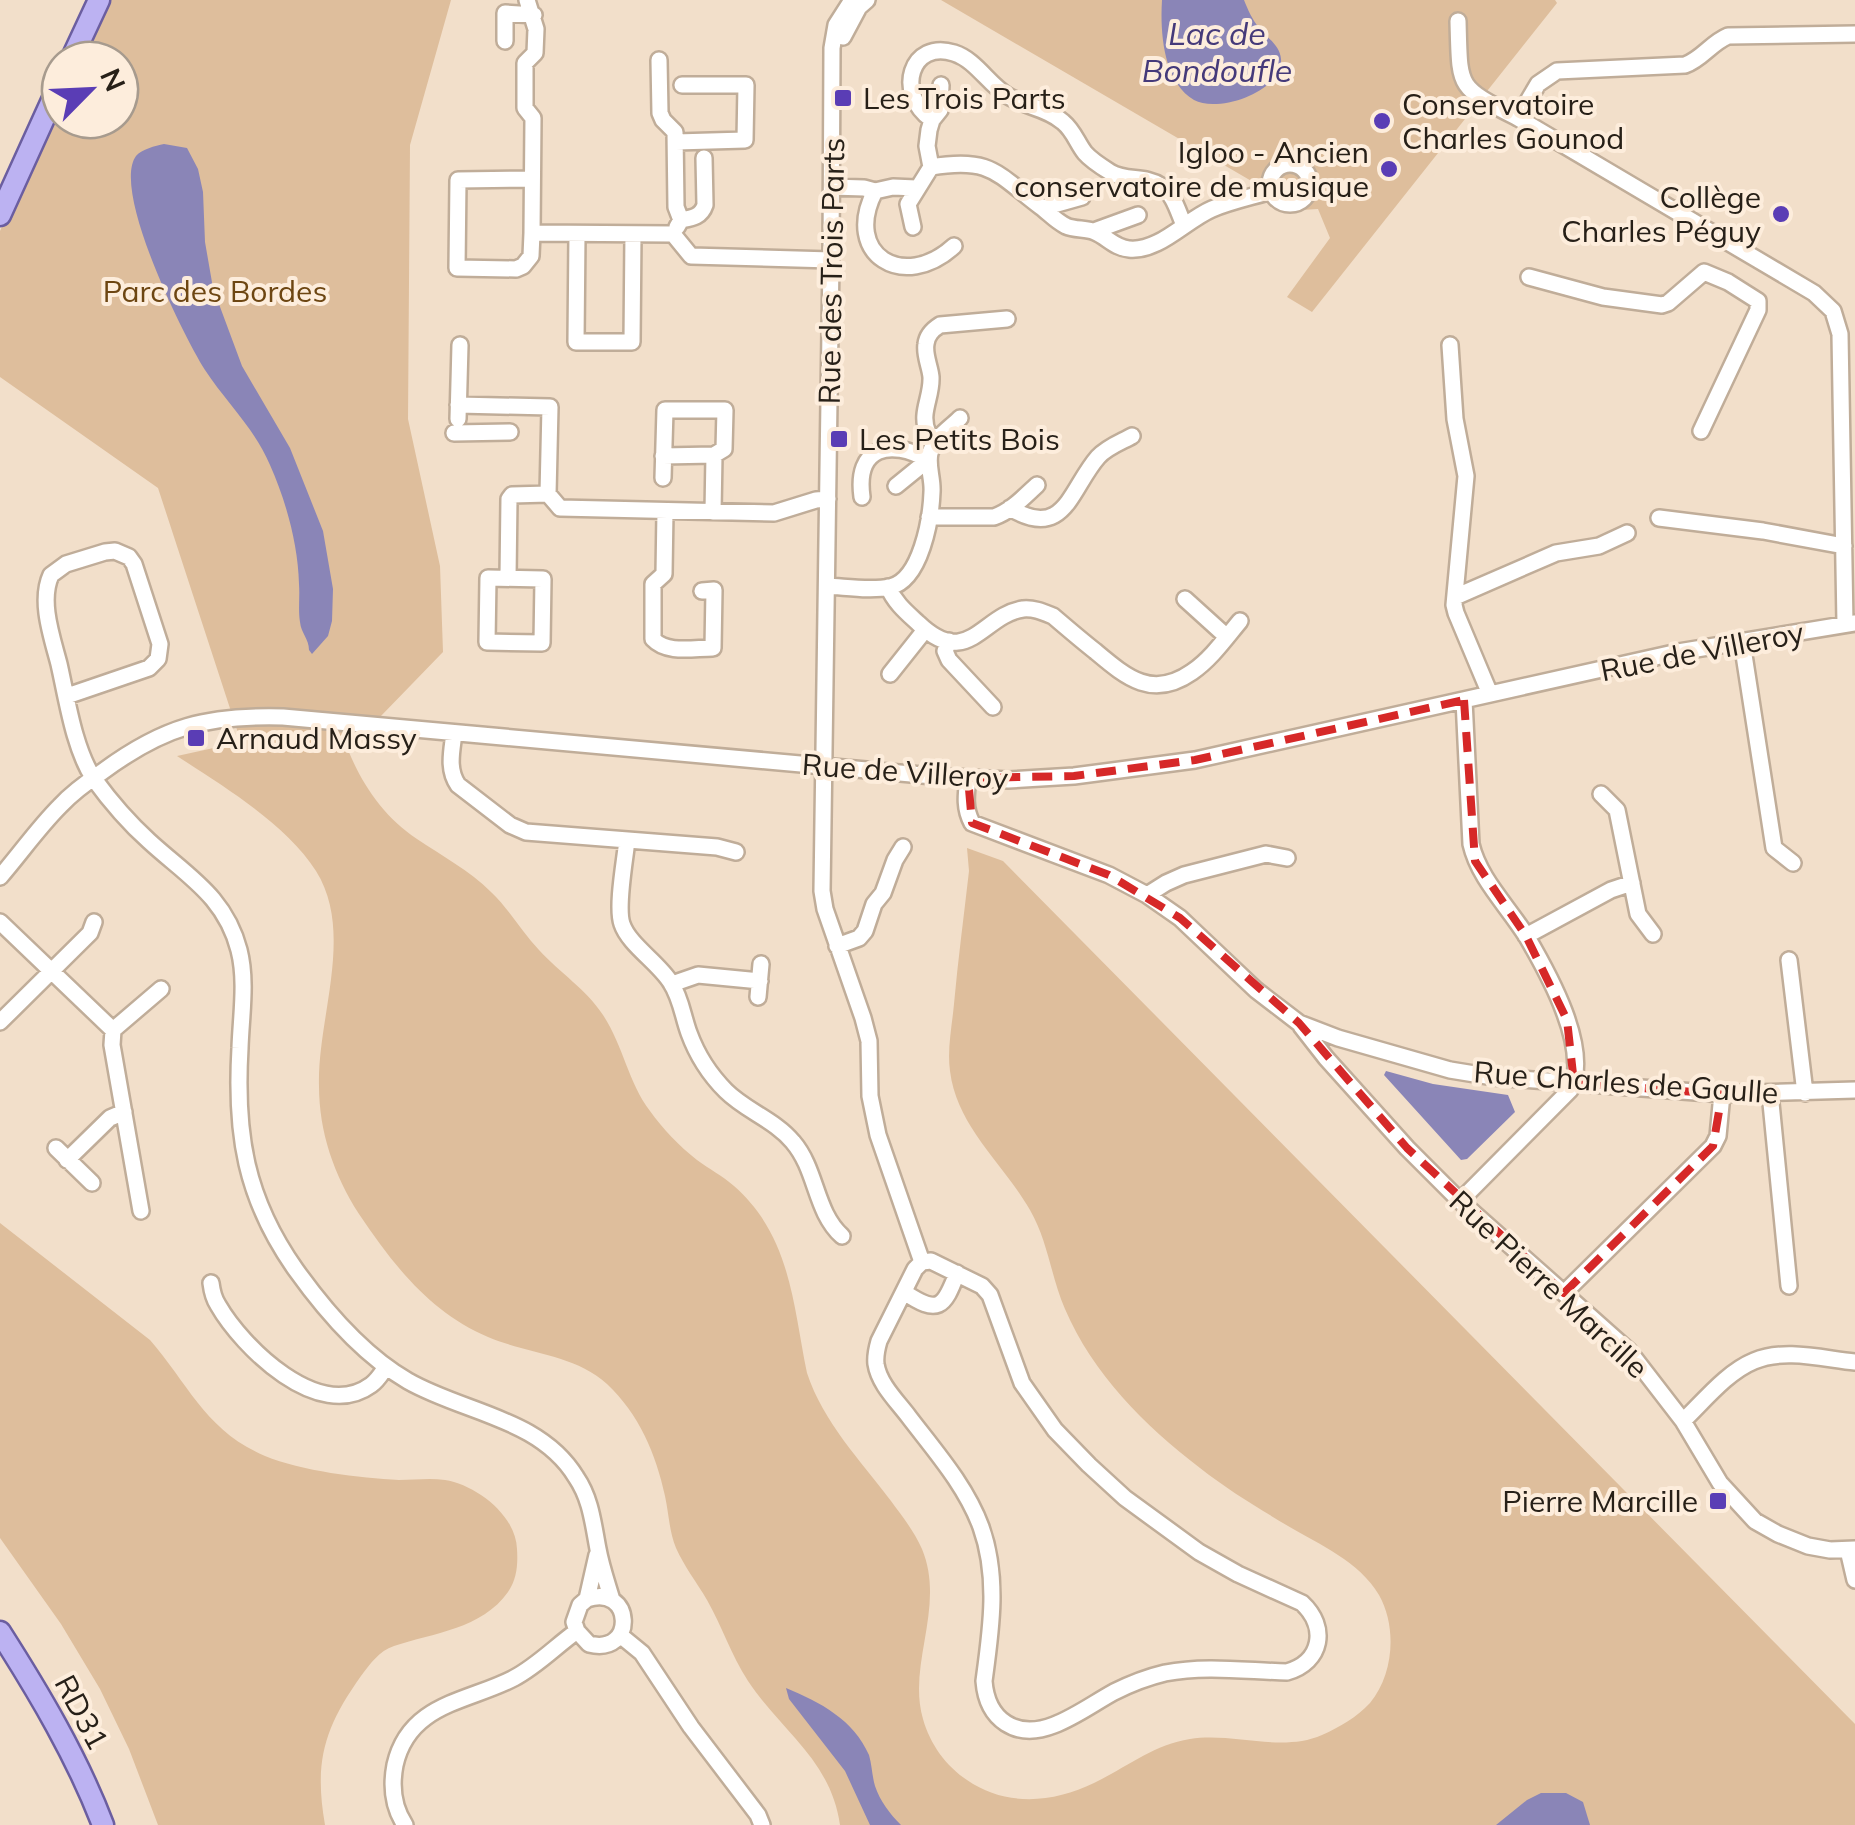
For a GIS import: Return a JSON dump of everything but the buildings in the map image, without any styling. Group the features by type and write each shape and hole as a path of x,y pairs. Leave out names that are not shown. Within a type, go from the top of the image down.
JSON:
{"main road":[{"path":"80,40 99,0"},
{"path":"0,216 40,127"},
{"name":"RD31","path":"0,1632 68,1746 103,1825"}],"street":[{"name":"Rue des Trois Parts","path":"852,0 836,25 832,48 822,891 869,1041 870,1096 878,1135 922,1262"},
{"name":"Rue des Trois Parts","path":"832,74 848,25 867,0"},
{"path":"505,41 506,6 530,8 536,29 536,53 524,63 525,108 533,118 531,256 516,269 456,268 458,180 532,179"},
{"path":"1458,20 1460,67 1465,85 1472,93 1826,302 1838,321 1850,624"},
{"path":"1518,118 1538,84 1557,71 1684,65 1696,62 1718,40 1728,36 1855,34"},
{"path":"932,120 913,99 911,72 930,54 957,54 1009,97 1059,118 1087,156 1110,172 1146,179 1165,188 1184,225"},
{"path":"659,60 660,113 675,132 677,227 692,256 831,260"},
{"path":"676,142 746,140 746,84 682,85"},
{"path":"913,226 908,204 931,166 927,146 932,120 940,110 941,85"},
{"path":"532,233 633,234 677,227 696,217 705,206 704,158"},
{"path":"931,166 959,162 986,167 1070,228 1094,230 1138,215"},
{"path":"832,187 876,191 916,188"},
{"path":"876,191 865,223 872,248 880,257 890,264 911,268 934,260 954,246"},
{"path":"1094,230 1104,239 1130,249 1145,247 1217,207 1271,191"},
{"path":"1043,208 1082,196"},
{"path":"577,234 576,342 632,342 633,234"},
{"path":"1728,282 1746,252"},
{"path":"1529,277 1602,296 1662,305 1704,272 1758,301 1758,310 1701,432"},
{"path":"936,438 928,434 923,419 931,382 927,338 940,325 1006,319"},
{"path":"457,419 460,346"},
{"path":"1450,346 1466,476 1456,613 1490,694"},
{"path":"457,419 481,406 550,407 548,494 560,508 774,513 828,500"},
{"path":"480,432 481,406"},
{"path":"663,456 714,455 724,448 724,410 664,410 663,456 663,478"},
{"path":"827,586 888,587 906,579 929,517 932,488 928,460 936,438 960,418"},
{"path":"457,419 480,432 510,432"},
{"path":"1010,508 1032,520 1058,512 1069,502 1097,458 1132,436"},
{"path":"862,497 862,471 875,454 894,447 905,448 928,460"},
{"path":"713,512 714,455"},
{"path":"896,486 928,460"},
{"path":"929,517 986,518 1002,514 1037,485"},
{"path":"508,578 509,499 512,495 548,494"},
{"path":"665,510 664,574 654,584 653,639 658,645 713,648 714,590 702,591"},
{"path":"1659,518 1844,546"},
{"path":"1455,597 1556,553 1599,546 1626,533"},
{"path":"67,696 149,668 158,659 160,644 134,564 122,553 105,552 66,564 51,575 47,607 67,696 82,754 94,778 148,841 210,893 226,917 238,947 243,978 238,1115 253,1187 267,1222 314,1293 353,1338 386,1367 447,1400 520,1428 552,1448 585,1491 612,1600"},
{"path":"488,578 508,578 543,579 542,642 487,642 488,578"},
{"path":"888,587 895,602 925,630 949,641 975,637 1013,612 1026,608 1040,611 1053,616 1127,678 1143,684 1160,685 1193,672 1240,622"},
{"path":"1185,599 1226,637"},
{"name":"Rue de Villeroy","path":"0,877 56,810 142,744 182,728 228,718 283,717 1008,780 1074,776 1195,760 1678,652 1850,624"},
{"path":"890,674 925,630"},
{"path":"949,641 948,660 993,707"},
{"path":"1742,642 1774,848 1793,863"},
{"path":"1460,1200 1560,1102 1574,1083 1575,1050 1553,986 1526,936 1475,862 1464,700"},
{"path":"454,733 452,777 510,825 526,832 717,847 736,852"},
{"name":"Rue Charles de Gaulle","path":"968,778 965,802 972,823 1109,875 1147,896 1180,918 1256,990 1299,1023 1338,1038 1450,1070 1493,1077 1722,1094 1855,1090"},
{"path":"1601,794 1618,810 1638,914 1653,934"},
{"path":"627,840 620,915 626,933 672,984 688,1031 710,1073 741,1104 793,1141 812,1172 831,1227 842,1236"},
{"path":"837,946 860,938 865,931 903,847"},
{"path":"1147,896 1184,876 1266,854 1287,858"},
{"path":"1526,936 1611,890 1632,883"},
{"path":"0,922 113,1030"},
{"path":"0,1022 90,933 94,922"},
{"path":"1786,971 1805,1093"},
{"path":"672,984 698,975 760,981"},
{"path":"141,1211 112,1045 113,1030 161,989"},
{"name":"Rue Pierre Marcille","path":"1299,1023 1396,1135 1460,1200 1629,1352 1683,1421 1720,1483 1755,1521 1808,1546 1851,1550"},
{"path":"1564,1293 1713,1146 1718,1136 1722,1094"},
{"path":"1770,1094 1789,1286"},
{"path":"92,1182 61,1154 124,1112"},
{"path":"931,1261 957,1272 990,1295 1022,1382 1056,1430 1089,1465 1124,1498 1200,1552 1310,1610 1318,1642 1308,1662 1287,1672 1219,1668 1161,1674 1118,1690 1053,1726 1038,1730 1022,1730 999,1720 985,1694 993,1599 980,1523 951,1473 886,1387 876,1364 879,1341 915,1269 922,1262 931,1261"},
{"path":"904,1292 926,1304 943,1302 957,1272"},
{"path":"210,1283 215,1302 235,1328 272,1366 304,1387 329,1394 354,1393 376,1382 386,1367"},
{"path":"1683,1421 1742,1367 1756,1360 1790,1355 1855,1362"},
{"path":"1851,1550 1855,1580"},
{"path":"587,1599 604,1596 622,1612 620,1635 606,1645 589,1644 576,1631 576,1613 587,1599 598,1551"},
{"path":"405,1825 392,1788 403,1743 412,1729 436,1709 528,1670 576,1631"},
{"path":"620,1635 642,1653 762,1825"}],"highlighted area":[{"path":"1464,700 1475,861 1526,936 1567,1020 1574,1083 1722,1094 1713,1146 1564,1293 1407,1148 1299,1023 1180,918 1109,875 972,823 968,778 1074,776 1195,760"}],"green space":[{"name":"Parc des Bordes","path":"104,0 451,0 410,145 408,419 440,566 443,652 348,750 360,776 394,821 483,884 539,950 589,997 610,1027 636,1088 655,1118 690,1155 734,1186 767,1227 787,1273 814,1391 922,1549 930,1592 919,1698 930,1737 952,1768 998,1795 1046,1798 1078,1790 1152,1751 1190,1739 1306,1740 1342,1725 1370,1703 1384,1678 1390,1650 1389,1621 1371,1583 1338,1555 1232,1491 1179,1451 1122,1397 1077,1333 1060,1297 1036,1222 971,1127 954,1091 949,1046 969,871 967,848 1003,861 1855,1724 1855,1825 840,1825 835,1802 816,1764 748,1681 679,1555 657,1465 628,1408 607,1384 580,1366 503,1343 449,1315 400,1269 350,1199 330,1153 320,1103 320,1060 334,948 327,895 316,871 288,837 252,807 177,756 241,742 158,488 0,377 0,231 41,140 140,140 140,40 86,40"},
{"path":"941,0 1557,3 1312,312 1287,297 1330,238 1318,209 1301,210"},
{"path":"0,1223 150,1340 213,1420 245,1446 279,1461 331,1473 457,1483 481,1495 510,1525 517,1549 516,1571 511,1587 497,1604 471,1622 384,1651 348,1695 325,1746 321,1782 325,1825 158,1825 129,1749 100,1689 61,1624 0,1538"}],"water":[{"name":"Lac de Bondoufle","path":"1162,0 1244,0 1257,25 1278,50 1279,70 1272,80 1248,96 1219,104 1194,100 1184,92 1170,69 1163,41"},
{"path":"164,144 187,148 198,169 213,288 242,366 290,448 323,531 333,589 332,621 328,636 312,654 301,626 296,554 276,479 256,439 195,353 167,297 141,230 131,174 136,156"},
{"path":"1386,1071 1433,1084 1508,1095 1515,1112 1467,1159 1461,1160 1384,1075"},
{"path":"786,1688 823,1706 854,1732 869,1755 880,1797 901,1825 870,1825 845,1771 789,1699"},
{"path":"1541,1793 1566,1793 1583,1802 1590,1825 1496,1825"}],"place":[{"name":"Les Trois Parts","path":"843,98"},
{"name":"Conservatoire Charles Gounod","path":"1382,121"},
{"name":"Igloo - Ancien conservatoire de musique","path":"1389,169"},
{"name":"Collège Charles Péguy","path":"1781,214"},
{"name":"Les Petits Bois","path":"839,439"},
{"name":"Arnaud Massy","path":"196,738"},
{"name":"Pierre Marcille","path":"1718,1501"}]}
